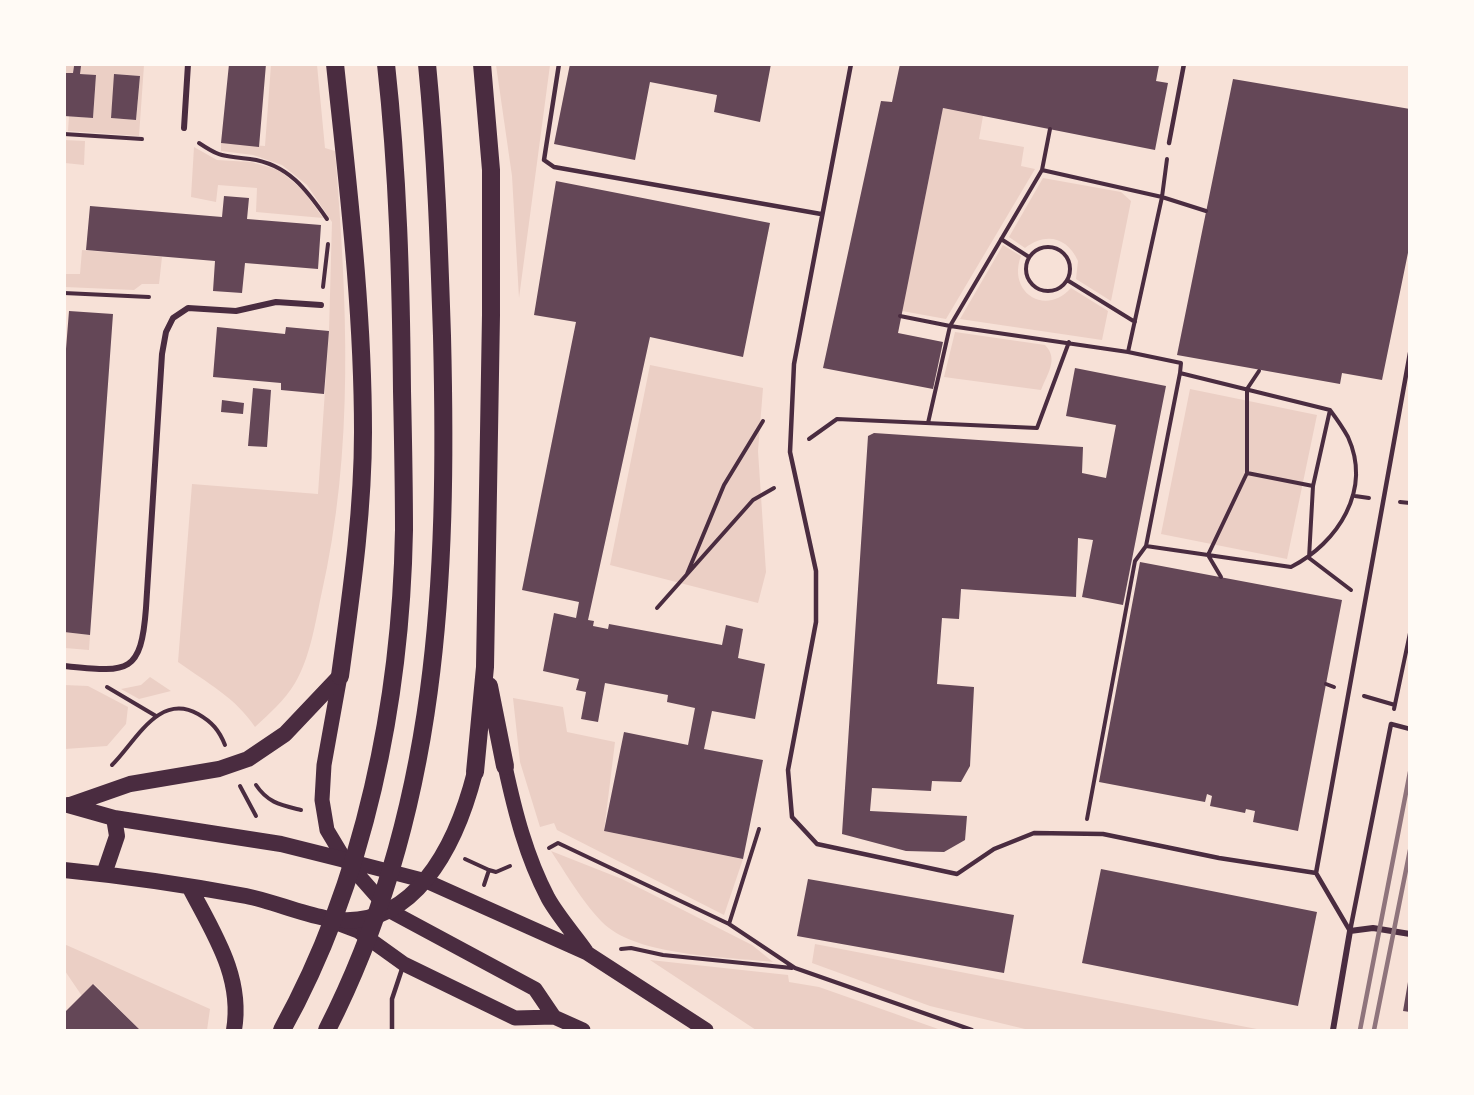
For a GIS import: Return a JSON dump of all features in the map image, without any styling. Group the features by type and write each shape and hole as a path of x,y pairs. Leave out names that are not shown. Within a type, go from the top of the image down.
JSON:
{"highway":[{"path":"67,805 130,784 219,769 248,759 285,735 340,676 361,501 363,432 359,292 335,64"},
{"path":"282,1030 319,956 349,873 372,790 386,717 397,628 404,531 402,315 395,162 386,64"},
{"path":"327,1030 360,963 396,859 416,778 429,704 443,531 444,419 435,160 427,64"},
{"path":"64,870 104,874 248,897 327,919 366,919 390,911 426,881 445,852 470,793 475,772 485,667 491,170 482,64"},
{"path":"485,667 505,766"},
{"path":"67,805 114,818 281,844 345,860"},
{"path":"104,874 117,836 114,818"},
{"path":"190,888 231,969 235,988 234,1030"}],"main road":[{"path":"340,676 324,765 322,800 327,830 345,860 390,911 535,989 554,1017"},
{"path":"505,766 521,834 530,858 549,900 587,953"},
{"path":"345,860 426,881 587,953 706,1030"},
{"path":"327,919 358,931 404,964 515,1018 554,1017 583,1030"}],"street":[{"path":"184,128 188,64"},
{"path":"64,666 126,667 135,660 140,649 145,622 162,354 166,332 173,318 188,308 236,311 276,302 321,305"},
{"path":"1333,1030 1350,931 1373,928 1410,934"}],"lane":[{"path":"559,64 544,160 554,167 821,214"},
{"path":"851,64 794,364 790,452 807,519 816,571 816,622 788,770 792,817 817,844 957,874 994,849 1034,832 1103,834 1219,858 1316,873"},
{"path":"1168,143 1184,64"},
{"path":"1350,931 1316,873 1410,353"},
{"path":"1350,931 1391,724 1410,729"},
{"path":"392,1030 392,999 404,964"}],"path":[{"path":"928,423 950,326 1042,170 1050,129"},
{"path":"64,134 142,139"},
{"path":"199,142 218,156 252,159 280,166 305,186 330,223"},
{"path":"1128,352 1162,197 1168,143"},
{"path":"1042,170 1162,197 1206,211"},
{"path":"321,305 328,234"},
{"path":"1001,238 1029,257"},
{"path":"1049,246 1063,252 1070,265 1067,280 1057,289 1036,287 1028,277 1029,257 1041,248 1049,246"},
{"path":"1067,280 1135,322"},
{"path":"64,293 149,297"},
{"path":"900,316 950,326 1069,342 1181,363 1146,546 1135,561 1084,834"},
{"path":"809,439 837,419 1037,428 1069,342"},
{"path":"1208,555 1247,473 1247,389 1259,371"},
{"path":"1146,546 1291,567 1309,558 1343,519 1355,496 1355,463 1350,445 1330,410 1180,373"},
{"path":"1309,558 1313,486 1330,410"},
{"path":"687,574 724,485 763,421"},
{"path":"1247,473 1313,486"},
{"path":"657,608 753,500 774,488"},
{"path":"1402,502 1410,503"},
{"path":"1208,555 1221,577"},
{"path":"1309,558 1365,601"},
{"path":"1391,724 1410,633"},
{"path":"72,667 156,716"},
{"path":"103,773 128,750 156,716 168,708 191,710 211,722 224,744"},
{"path":"238,782 259,821"},
{"path":"256,785 273,803 301,810"},
{"path":"729,924 759,829"},
{"path":"546,849 558,843 729,924 795,968"},
{"path":"459,856 496,872 510,866"},
{"path":"483,887 489,870"},
{"path":"587,953 631,948 663,955 795,968 972,1030"}],"shaded area":[{"path":"64,65 144,65 139,136 68,131 69,116 93,118 96,76 80,74 80,66 74,66 73,73 65,73","holes":["115,74 140,76 136,120 111,118"]},
{"path":"271,65 317,65 325,148 335,151 345,319 344,430 332,541 317,618 305,663 291,689 255,727 239,707 178,662 192,484 318,494 329,331 332,222 307,185 282,165 253,155 221,151 221,143 265,146"},
{"path":"496,65 550,65 519,298 512,176"},
{"path":"943,108 983,116 979,139 1024,147 1021,166 1035,169 946,319 902,311"},
{"path":"64,140 85,141 84,165 65,163"},
{"path":"194,147 217,160 251,162 279,170 303,190 323,218 256,212 257,188 218,185 216,202 191,197"},
{"path":"1043,178 1121,192 1131,201 1111,301 1076,279 1078,261 1062,242 1041,240 1025,248 1009,237"},
{"path":"1003,245 1021,256 1018,269 1019,280 1024,290 1031,296 1040,300 1050,300 1061,296 1071,288 1108,311 1102,340 960,319"},
{"path":"82,250 162,257 159,284 142,284 134,290 65,287 65,274 80,274"},
{"path":"955,332 1045,345 1049,350 1051,361 1041,390 944,377"},
{"path":"650,365 763,388 758,451 766,572 758,603 610,565"},
{"path":"1190,389 1317,415 1287,559 1161,534"},
{"path":"64,632 90,635 89,650 65,648"},
{"path":"150,677 171,691 139,699 121,689 141,685"},
{"path":"64,685 88,686 128,707 126,724 107,746 65,749"},
{"path":"513,698 563,707 567,732 615,742 604,831 743,859 724,915 557,830 554,823 540,827 520,762"},
{"path":"551,851 622,879 752,945 773,962 688,954 665,950 625,937 609,928 593,913"},
{"path":"64,944 210,1009 207,1030 140,1030 94,984 82,996 65,971"},
{"path":"815,944 1262,1030 1029,1030 930,1006 812,963"},
{"path":"650,960 788,975 789,982 819,987 941,1030 756,1030"}],"building":[{"path":"229,64 266,64 259,147 221,143"},
{"path":"570,64 771,64 760,122 714,112 717,95 650,82 635,160 554,144"},
{"path":"900,64 1156,64 1159,65 1156,81 1168,83 1155,150 943,108 898,333 943,342 933,389 823,368 881,101 892,102"},
{"path":"74,66 81,66 80,74 96,75 93,118 64,116 64,73 73,73"},
{"path":"114,74 140,76 136,120 111,118"},
{"path":"1233,79 1410,109 1410,243 1382,380 1342,373 1340,384 1177,355"},
{"path":"556,181 770,223 743,357 650,337 588,620 594,621 593,626 608,629 609,624 722,645 726,625 743,629 738,658 765,664 755,719 712,711 704,749 763,760 743,859 604,831 624,732 688,745 695,708 667,702 668,695 605,683 598,722 581,719 586,692 576,690 579,679 543,671 554,613 576,618 579,602 522,590 576,322 534,315"},
{"path":"224,196 249,198 247,219 321,225 318,269 245,263 242,293 213,291 215,261 86,250 90,206 222,217"},
{"path":"69,311 113,314 90,635 64,632 64,374"},
{"path":"217,327 285,334 286,327 329,331 324,394 281,390 281,383 213,377"},
{"path":"1075,368 1166,386 1123,605 1082,597 1093,540 1078,538 1076,597 961,589 959,619 942,618 937,684 974,687 970,766 961,782 932,781 931,791 872,788 870,811 967,816 965,840 944,852 906,851 842,834 868,436 874,433 1083,447 1082,473 1106,478 1116,425 1066,416"},
{"path":"253,388 271,390 267,447 248,446"},
{"path":"222,400 244,403 243,414 221,412"},
{"path":"1140,562 1342,600 1298,831 1253,822 1255,811 1246,809 1245,813 1210,806 1212,796 1207,794 1205,802 1099,782"},
{"path":"1101,869 1317,912 1298,1006 1082,963"},
{"path":"808,879 1014,915 1004,973 797,936"},
{"path":"1408,982 1410,983 1410,1012 1403,1011"},
{"path":"93,984 140,1030 64,1030 64,1013"}],"railway":[{"path":"1360,1030 1410,772"},
{"path":"1374,1030 1410,850"}]}
